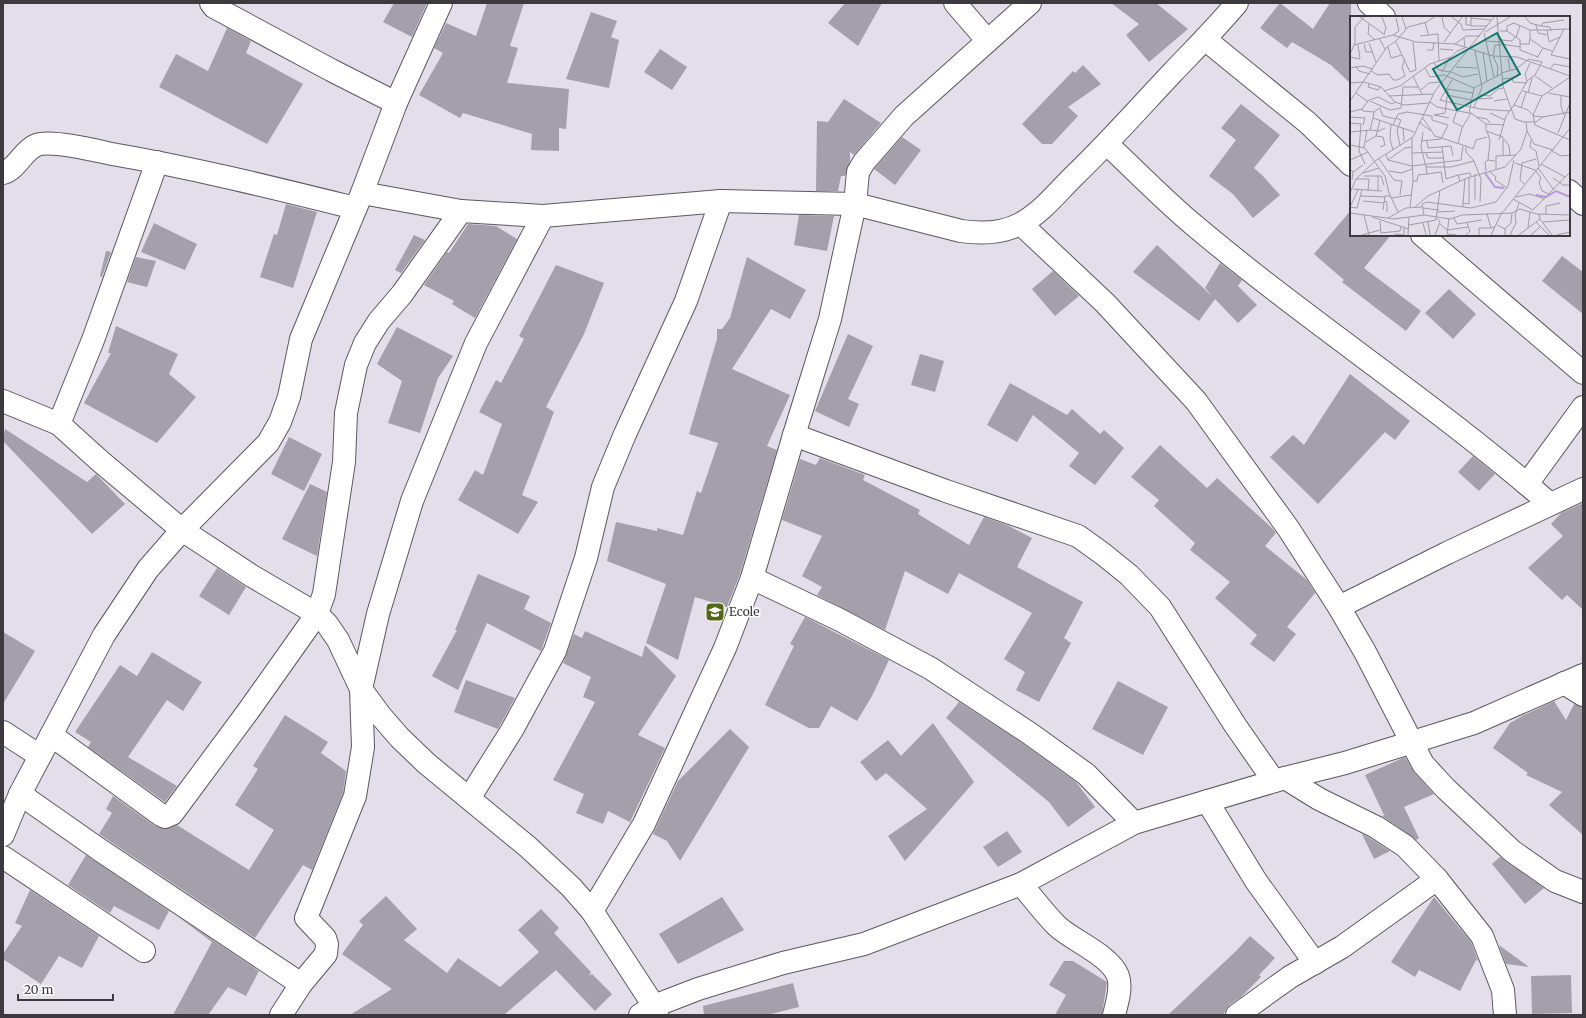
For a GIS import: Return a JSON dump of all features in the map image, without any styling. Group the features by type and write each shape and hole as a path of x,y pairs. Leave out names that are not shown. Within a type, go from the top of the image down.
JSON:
{"street":[{"path":"211,3 214,7 324,67 396,103"},
{"path":"4,830 20,794 104,635 148,569 182,530 268,443 280,422 289,398 301,339 396,103 442,3"},
{"path":"955,3 987,40"},
{"path":"592,911 644,824 725,648 752,578 830,319 855,204 858,172 864,162 904,116 1030,3"},
{"path":"3,174 10,171 26,154 40,144 71,146 358,200 461,211 543,216 722,201 855,204 974,233 1002,231 1021,224 1038,211 1107,144 1174,71 1206,40 1237,3"},
{"path":"1369,3 1383,16"},
{"path":"1206,40 1308,123 1350,164"},
{"path":"1107,144 1195,226 1362,357 1407,388 1550,504"},
{"path":"59,424 93,340 157,162"},
{"path":"1570,192 1583,204"},
{"path":"470,797 515,724 555,651 586,558 603,487 625,434 686,302 722,201"},
{"path":"51,735 161,815 168,817 249,710 317,614 324,594 344,462 346,413 356,365 365,343 379,321 402,294 461,211"},
{"path":"281,1015 302,984 326,954 327,949 325,938 306,918 354,796 363,747 361,689 378,614 412,501 476,343 543,216"},
{"path":"1021,224 1105,303 1196,401 1288,528 1339,607 1365,652 1423,764 1445,788 1512,851 1556,881 1583,892"},
{"path":"1423,236 1583,373"},
{"path":"3,401 59,424 100,462 182,530 252,576 317,614 338,640 361,689 400,738 426,762 470,797 534,852 571,887 592,911 650,1012 698,989 783,963 864,944 1022,884 1134,823 1207,800 1345,764 1474,723 1574,679 1583,695"},
{"path":"1526,484 1583,407"},
{"path":"794,435 946,491 1078,536 1129,575 1160,607 1235,725 1280,780 1376,827 1405,846 1437,879 1482,936 1503,990 1505,1015"},
{"path":"1339,607 1583,489"},
{"path":"752,578 840,620 930,668 1029,733 1086,774 1134,823"},
{"path":"3,732 40,756"},
{"path":"20,794 100,850 302,984"},
{"path":"1207,800 1256,881 1315,963"},
{"path":"3,857 144,951"},
{"path":"1237,1015 1290,977 1342,947 1437,879"},
{"path":"1022,884 1058,926 1114,968 1118,976 1120,992 1114,1015"}],"building":[{"path":"394,3 427,3 412,37 383,22"},
{"path":"487,3 524,3 510,46 518,48 507,83 569,89 566,129 559,128 559,151 531,150 532,134 463,113 460,118 419,95 443,53 434,48 446,23 476,36"},
{"path":"845,3 882,3 858,46 828,23"},
{"path":"1111,3 1156,3 1188,29 1149,62 1126,35 1139,24"},
{"path":"1280,3 1313,29 1330,3 1351,3 1350,83 1331,65 1292,42 1287,48 1260,28"},
{"path":"591,12 617,21 611,37 619,40 609,88 566,79"},
{"path":"227,28 251,41 246,53 303,84 267,144 159,87 176,54 208,71"},
{"path":"660,49 687,67 672,90 644,72"},
{"path":"1083,65 1101,84 1068,107 1078,116 1052,144 1042,144 1022,124 1073,71 1075,73"},
{"path":"844,99 881,123 854,155 850,152 850,161 845,176 841,176 838,191 816,191 817,121 828,122"},
{"path":"1241,104 1280,135 1254,168 1280,195 1253,218 1233,194 1209,176 1236,140 1221,128"},
{"path":"902,137 921,150 895,185 874,169"},
{"path":"286,204 317,212 293,288 260,277 274,234 277,235"},
{"path":"1350,211 1350,236 1390,236 1364,268 1421,311 1406,331 1342,282 1344,280 1314,254"},
{"path":"799,215 834,216 827,251 794,245"},
{"path":"154,223 197,244 185,270 141,252"},
{"path":"468,224 496,226 517,239 475,318 452,304 454,301 424,285 447,252 449,253"},
{"path":"414,235 425,240 401,273 395,270"},
{"path":"1157,245 1213,297 1205,288 1220,263 1242,280 1238,286 1257,305 1238,323 1215,299 1199,321 1133,272"},
{"path":"106,251 111,252 102,277 100,276"},
{"path":"1562,256 1583,272 1583,314 1542,281"},
{"path":"136,257 156,261 147,287 127,282"},
{"path":"747,257 806,290 790,319 771,309 732,369 790,395 767,446 777,450 740,574 727,607 695,597 678,660 646,643 666,584 607,561 616,522 657,531 657,528 683,535 697,491 701,493 718,443 689,434 717,339 717,329 722,329 730,318"},
{"path":"556,265 604,283 584,334 546,407 554,412 522,495 538,502 518,534 458,500 475,470 483,475 502,424 479,412 496,380 501,383 524,339 519,336"},
{"path":"1053,271 1079,296 1055,316 1032,289"},
{"path":"1449,289 1476,314 1453,339 1425,313"},
{"path":"116,326 178,354 169,374 196,397 157,443 84,403 111,353 108,353"},
{"path":"397,327 453,356 438,378 420,433 388,423 402,381 377,364"},
{"path":"848,334 873,346 848,399 859,404 849,427 815,411"},
{"path":"920,354 944,361 935,392 911,385"},
{"path":"1350,374 1410,421 1395,440 1385,432 1318,504 1270,457 1293,435 1304,445"},
{"path":"1010,383 1067,415 1072,409 1100,434 1104,430 1124,448 1095,485 1069,466 1079,453 1033,415 1017,442 987,425"},
{"path":"5,429 87,482 96,474 125,504 92,534 3,441"},
{"path":"289,437 322,454 304,491 271,474"},
{"path":"1160,445 1207,488 1217,478 1273,529 1276,533 1265,546 1307,580 1315,593 1287,627 1296,634 1274,662 1250,644 1257,635 1215,598 1230,582 1190,550 1195,543 1154,506 1159,500 1131,477"},
{"path":"1473,456 1495,474 1479,491 1458,472"},
{"path":"820,458 865,475 863,480 920,510 918,514 969,545 984,517 1007,525 1032,538 1017,567 1083,602 1064,638 1071,643 1039,702 1016,690 1025,672 1004,659 1032,613 959,573 948,594 905,571 885,630 817,595 822,587 802,576 822,536 782,520 800,459 816,465"},
{"path":"310,484 327,492 317,556 282,539"},
{"path":"1583,503 1583,610 1567,595 1562,600 1528,568 1563,536 1551,524 1561,513"},
{"path":"217,568 246,587 229,615 199,596"},
{"path":"478,574 530,596 524,609 551,623 541,651 487,623 458,690 432,676 457,630 455,630"},
{"path":"805,617 889,660 872,696 857,721 831,706 819,728 809,728 765,705 794,646 790,644"},
{"path":"585,631 642,657 645,645 676,676 638,735 665,748 630,822 608,811 603,824 576,813 584,794 553,780 595,702 583,697 591,677 563,663 574,634 582,638"},
{"path":"3,632 35,651 3,704"},
{"path":"152,652 202,682 183,711 167,700 128,757 177,786 165,802 88,747 91,742 75,732 120,665 137,676"},
{"path":"466,680 515,698 498,729 454,712"},
{"path":"1118,681 1168,707 1143,755 1092,729"},
{"path":"1554,701 1566,720 1574,704 1583,707 1583,835 1549,805 1562,792 1526,775 1528,773 1493,748 1510,723"},
{"path":"959,702 1022,743 1076,782 1095,807 1068,827 1049,802 946,718"},
{"path":"285,715 328,742 321,753 346,771 343,793 312,870 303,865 255,938 99,834 112,813 106,809 113,796 155,826 165,829 177,825 249,870 274,830 235,805 258,769 253,766"},
{"path":"933,723 974,782 905,861 888,836 927,809 886,773 876,781 860,762 888,740 901,756"},
{"path":"730,729 749,747 680,861 667,841 653,834 678,781"},
{"path":"1405,757 1414,772 1434,794 1404,807 1419,838 1416,840 1382,816 1388,814 1384,815 1365,775"},
{"path":"1007,831 1022,852 998,867 983,847"},
{"path":"1362,834 1370,838 1390,851 1374,859"},
{"path":"86,855 169,911 159,930 114,906 110,913 68,885"},
{"path":"1500,857 1544,888 1525,904 1492,864"},
{"path":"30,890 99,936 82,968 59,956 41,984 3,959 3,954 22,926 15,923"},
{"path":"386,896 417,929 404,940 447,973 458,958 500,987 539,952 518,930 541,909 559,928 554,933 591,972 589,976 592,974 612,994 595,1011 556,970 504,1015 350,1015 392,989 342,954 363,925 359,921"},
{"path":"722,897 744,930 678,964 659,934"},
{"path":"1434,897 1471,942 1478,961 1476,960 1460,991 1419,970 1415,977 1391,962"},
{"path":"177,916 259,971 246,996 228,987 208,1015 173,1015 212,942"},
{"path":"1250,936 1275,958 1259,975 1261,977 1241,997 1229,1005 1223,1015 1168,1015 1236,951"},
{"path":"1499,945 1529,967 1506,964"},
{"path":"1064,961 1073,961 1107,982 1102,1015 1055,1015 1066,995 1049,985"},
{"path":"1571,975 1572,1013 1532,1014 1531,976"},
{"path":"793,983 799,1007 767,1015 704,1015 703,1006"}],"place":[{"name":"Ecole","path":"715,612"}]}
